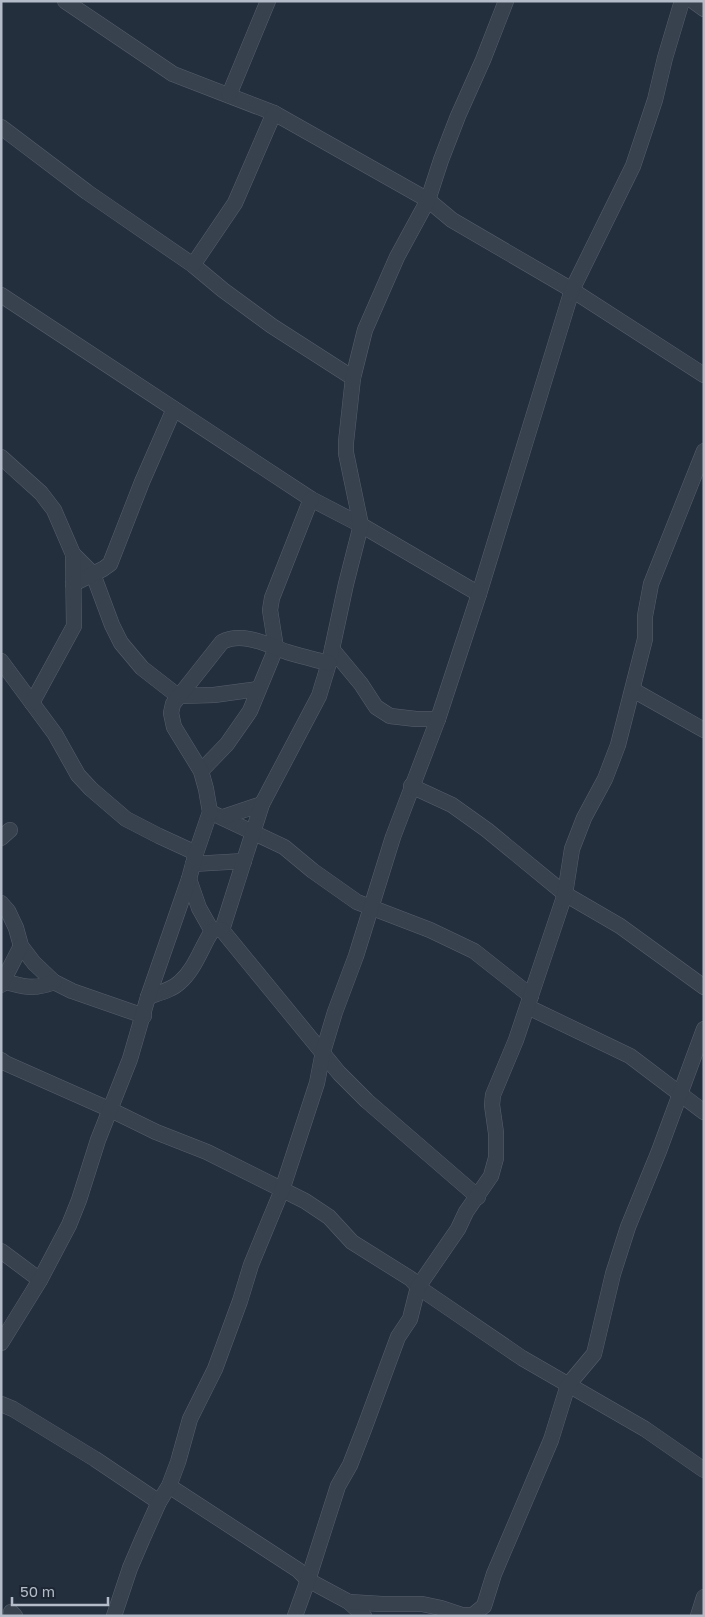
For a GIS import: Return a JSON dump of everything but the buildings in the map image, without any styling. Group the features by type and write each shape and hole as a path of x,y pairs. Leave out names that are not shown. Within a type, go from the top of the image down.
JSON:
{"street":[{"path":"229,95 268,1"},
{"path":"148,997 180,983 192,969 217,931 244,861 262,804 319,696 331,656 361,525 346,453 352,378 365,330 397,257 428,200 441,160 506,1"},
{"path":"114,1616 130,1568 159,1502 169,1486 178,1462 190,1418 215,1369 251,1265 282,1190 317,1083 323,1052 335,1012 356,956 387,854 411,786 438,719 479,594 572,290 633,166 655,100 682,1"},
{"path":"693,1 704,9"},
{"path":"68,2 173,74 274,113 428,200 452,220 572,290 704,374"},
{"path":"193,265 235,203 250,173 274,113"},
{"path":"1,127 87,192 193,265 272,326 352,378"},
{"path":"1,295 311,499 361,525 479,594"},
{"path":"73,584 110,564 142,482 174,409"},
{"path":"295,1616 338,1486 361,1438 398,1337 410,1319 418,1287 458,1229 466,1212 491,1176 496,1158 493,1095 529,1001 565,894 572,849 584,818 605,779 618,745 645,639 645,616 651,584 704,452"},
{"path":"1,457 41,493 54,510 73,554 93,574 112,625 121,643 142,668 178,696 214,695 258,689"},
{"path":"201,771 217,755 250,711 276,648 270,610 272,598 311,499"},
{"path":"32,704 74,626 73,554"},
{"path":"331,656 312,659 257,641 228,638 222,642 172,704 171,713 174,727 201,771 217,814 284,847 357,902 430,930 474,951 529,1001 630,1056 704,1112"},
{"path":"331,656 361,684 376,707 390,716 438,719"},
{"path":"1,661 55,734 78,774 91,789 126,819 195,858 244,861"},
{"path":"632,690 704,730"},
{"path":"411,786 452,805 487,830 565,894 620,926 704,987"},
{"path":"217,814 262,804"},
{"path":"1,1343 40,1280 69,1225 98,1140 130,1059 148,997 195,858 217,814"},
{"path":"189,879 199,908 339,1073 367,1101 478,1196"},
{"path":"1,903 8,911 16,928 21,946 34,963 54,982 72,991 144,1016"},
{"path":"21,946 2,983 36,988 54,982"},
{"path":"348,1602 422,1604 462,1615 474,1615 484,1606 494,1574 551,1440 568,1385 594,1354 613,1274 628,1227 659,1151 704,1029"},
{"path":"2,1062 156,1132 207,1152 306,1201 329,1217 352,1242 411,1279 418,1287 510,1351 645,1429 704,1470"},
{"path":"317,1083 339,1073"},
{"path":"1,1251 40,1280"},
{"path":"1,1404 95,1459 159,1502"},
{"path":"169,1486 298,1570 308,1580 348,1602 364,1616"},
{"path":"698,1616 704,1597"}]}
